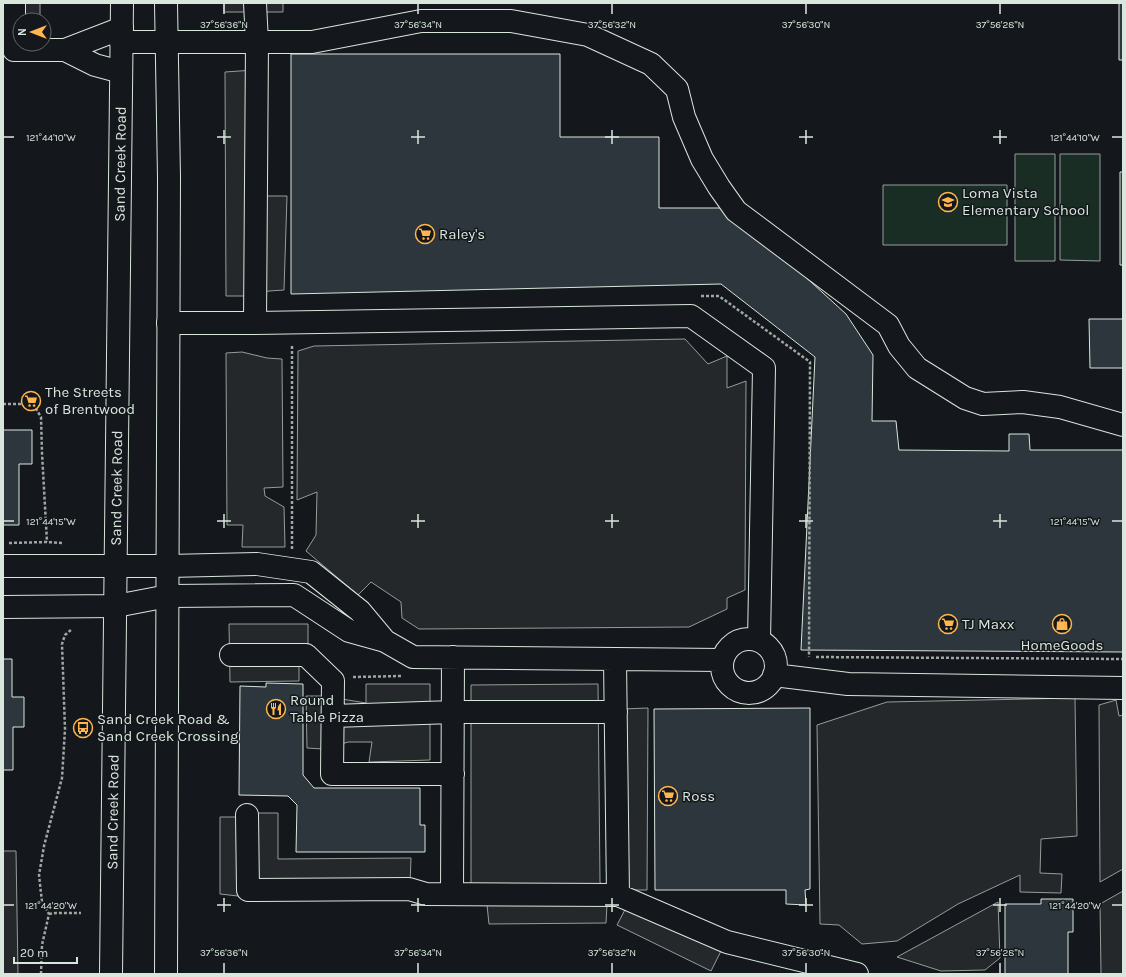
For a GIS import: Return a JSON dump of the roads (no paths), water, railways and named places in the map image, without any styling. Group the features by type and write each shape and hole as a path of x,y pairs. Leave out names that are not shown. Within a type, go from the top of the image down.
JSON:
{"main road":[{"path":"14,3 9,50 65,50 122,35 166,42 312,42 421,20 511,21 588,35 651,64 677,89 684,117 702,159 736,211 888,325 900,346 917,368 965,398 983,404 1023,402 1060,407 1123,425"},
{"name":"Sand Creek Road","path":"111,974 117,565 122,3"},
{"path":"166,3 169,178 166,974"},
{"path":"255,3 255,323"},
{"path":"65,50 95,65 121,72"},
{"path":"168,323 292,323 691,316 764,368 759,641"},
{"path":"3,566 168,566 257,564 311,572 360,611 385,641"},
{"path":"3,607 116,606 168,596 294,595 349,631 385,641 413,657 722,660"},
{"path":"744,639 759,641 766,645 771,652 776,667 774,675 763,689 754,692 736,690 729,685 724,677 722,660 730,646 736,642 744,639"},
{"path":"231,655 306,655 333,681 332,774 453,774"},
{"path":"452,894 453,657"},
{"path":"615,659 618,895"},
{"path":"774,675 848,684 1123,688"},
{"path":"333,716 453,712 616,712"},
{"path":"248,815 248,890 409,889 426,894 618,895 727,942 857,974"}],"place":[{"name":"Loma Vista Elementary School","path":"948,202"},
{"name":"Raley's","path":"425,234"},
{"name":"The Streets of Brentwood","path":"31,401"},
{"name":"TJ Maxx","path":"948,624"},
{"name":"HomeGoods","path":"1062,624"},
{"name":"Round Table Pizza","path":"276,709"},
{"name":"Sand Creek Road & Sand Creek Crossing","path":"83,728"},
{"name":"Ross","path":"668,796"}]}
